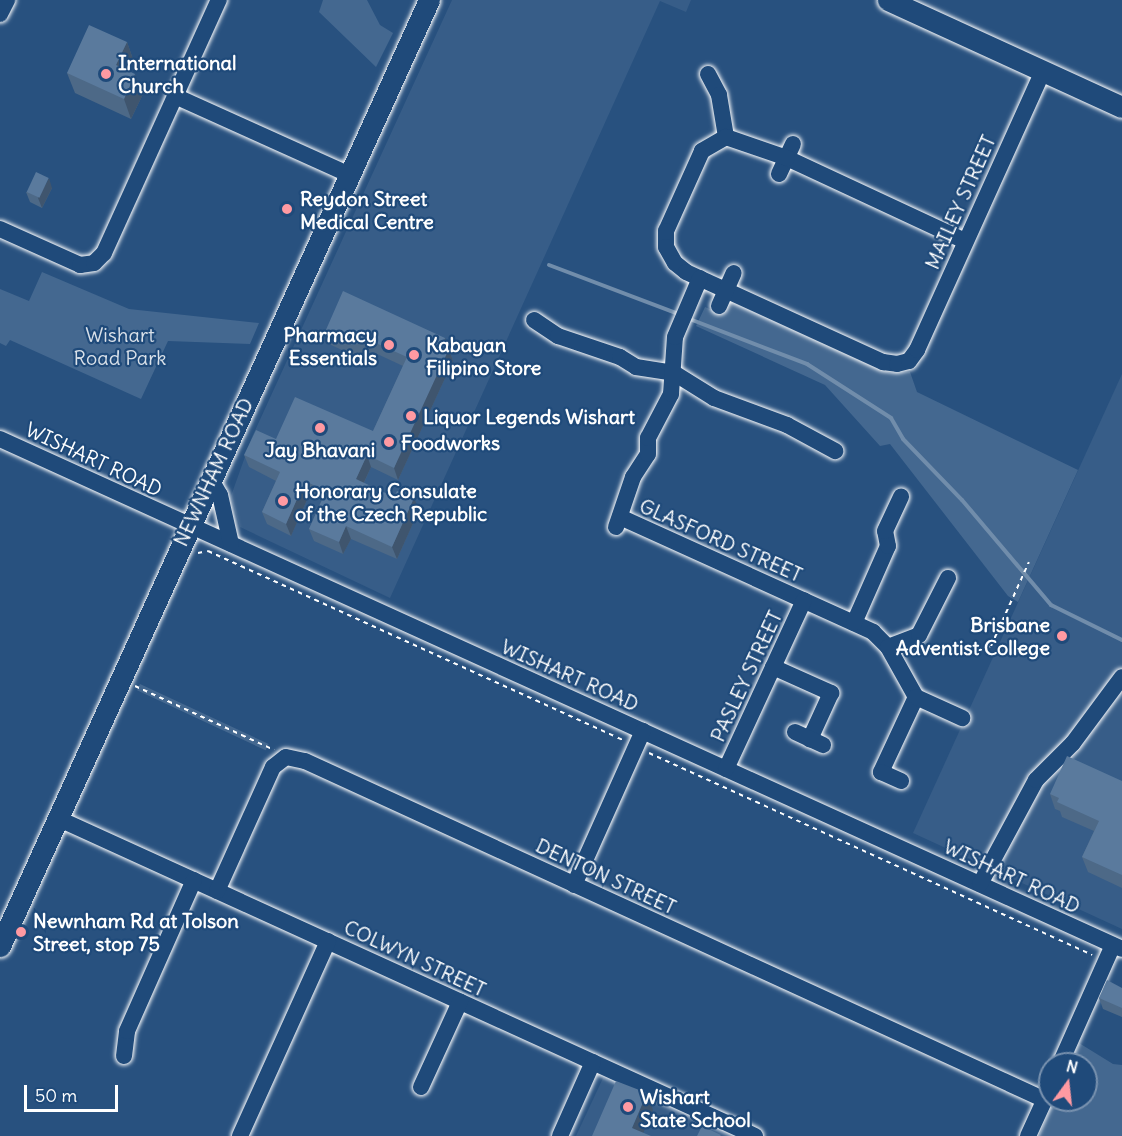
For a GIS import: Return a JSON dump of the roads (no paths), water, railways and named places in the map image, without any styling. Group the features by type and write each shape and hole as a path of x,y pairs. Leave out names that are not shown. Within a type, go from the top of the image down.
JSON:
{"main road":[{"name":"NEWNHAM ROAD","path":"1,943 210,478 429,0"},
{"path":"888,0 1122,107"}],"street":[{"path":"0,14 7,0"},
{"path":"0,229 80,265 94,263 104,253 219,0"},
{"name":"MAILEY STREET","path":"727,289 883,362 909,361 917,350 1043,71"},
{"path":"708,74 719,95 726,137"},
{"path":"175,96 350,175"},
{"path":"727,289 686,272 668,255 666,231 702,151 708,144 726,137 790,151 965,241"},
{"path":"779,174 790,151"},
{"path":"719,306 734,273"},
{"path":"674,373 678,326 700,278"},
{"path":"534,320 558,336 621,357 636,367 674,373 714,398 787,425 835,451"},
{"name":"GLASFORD STREET","path":"674,373 671,394 648,438 648,454 633,477 618,522 854,623 873,632 888,647"},
{"name":"WISHART ROAD","path":"0,439 1117,947"},
{"path":"210,478 220,495 231,544"},
{"path":"854,623 888,546 885,531 901,496"},
{"path":"948,578 919,635 888,647 916,697 962,717"},
{"name":"PASLEY STREET","path":"726,768 804,600"},
{"path":"773,667 831,693 809,739"},
{"path":"980,884 1036,780 1073,743 1122,677"},
{"path":"901,781 881,772 916,697"},
{"path":"574,885 643,731"},
{"name":"DENTON STREET","path":"217,891 273,767 286,757 305,761 574,885 1038,1090"},
{"name":"COLWYN STREET","path":"57,818 755,1136"},
{"path":"124,1056 127,1031 194,880"},
{"path":"240,1136 328,941"},
{"path":"1066,1052 1117,947"},
{"path":"422,1087 460,1002"},
{"path":"560,1136 593,1062"},
{"path":"1028,1136 1039,1112"}],"waterway":[{"path":"549,265 681,315"},
{"path":"687,318 807,364 891,418 903,439 962,500 1051,605 1122,640"}],"place":[{"name":"International Church","path":"106,74"},
{"name":"Reydon Street Medical Centre","path":"287,209"},
{"name":"Pharmacy Essentials","path":"389,345"},
{"name":"Kabayan Filipino Store","path":"414,355"},
{"name":"Liquor Legends Wishart","path":"411,416"},
{"name":"Jay Bhavani","path":"320,428"},
{"name":"Foodworks","path":"389,442"},
{"name":"Honorary Consulate of the Czech Republic","path":"283,501"},
{"name":"Brisbane Adventist College","path":"1062,636"},
{"name":"Newnham Rd at Tolson Street, stop 75","path":"21,932"},
{"name":"Wishart State School","path":"628,1107"}],"park label":[{"name":"Wishart Road Park","path":"120,346"}]}
